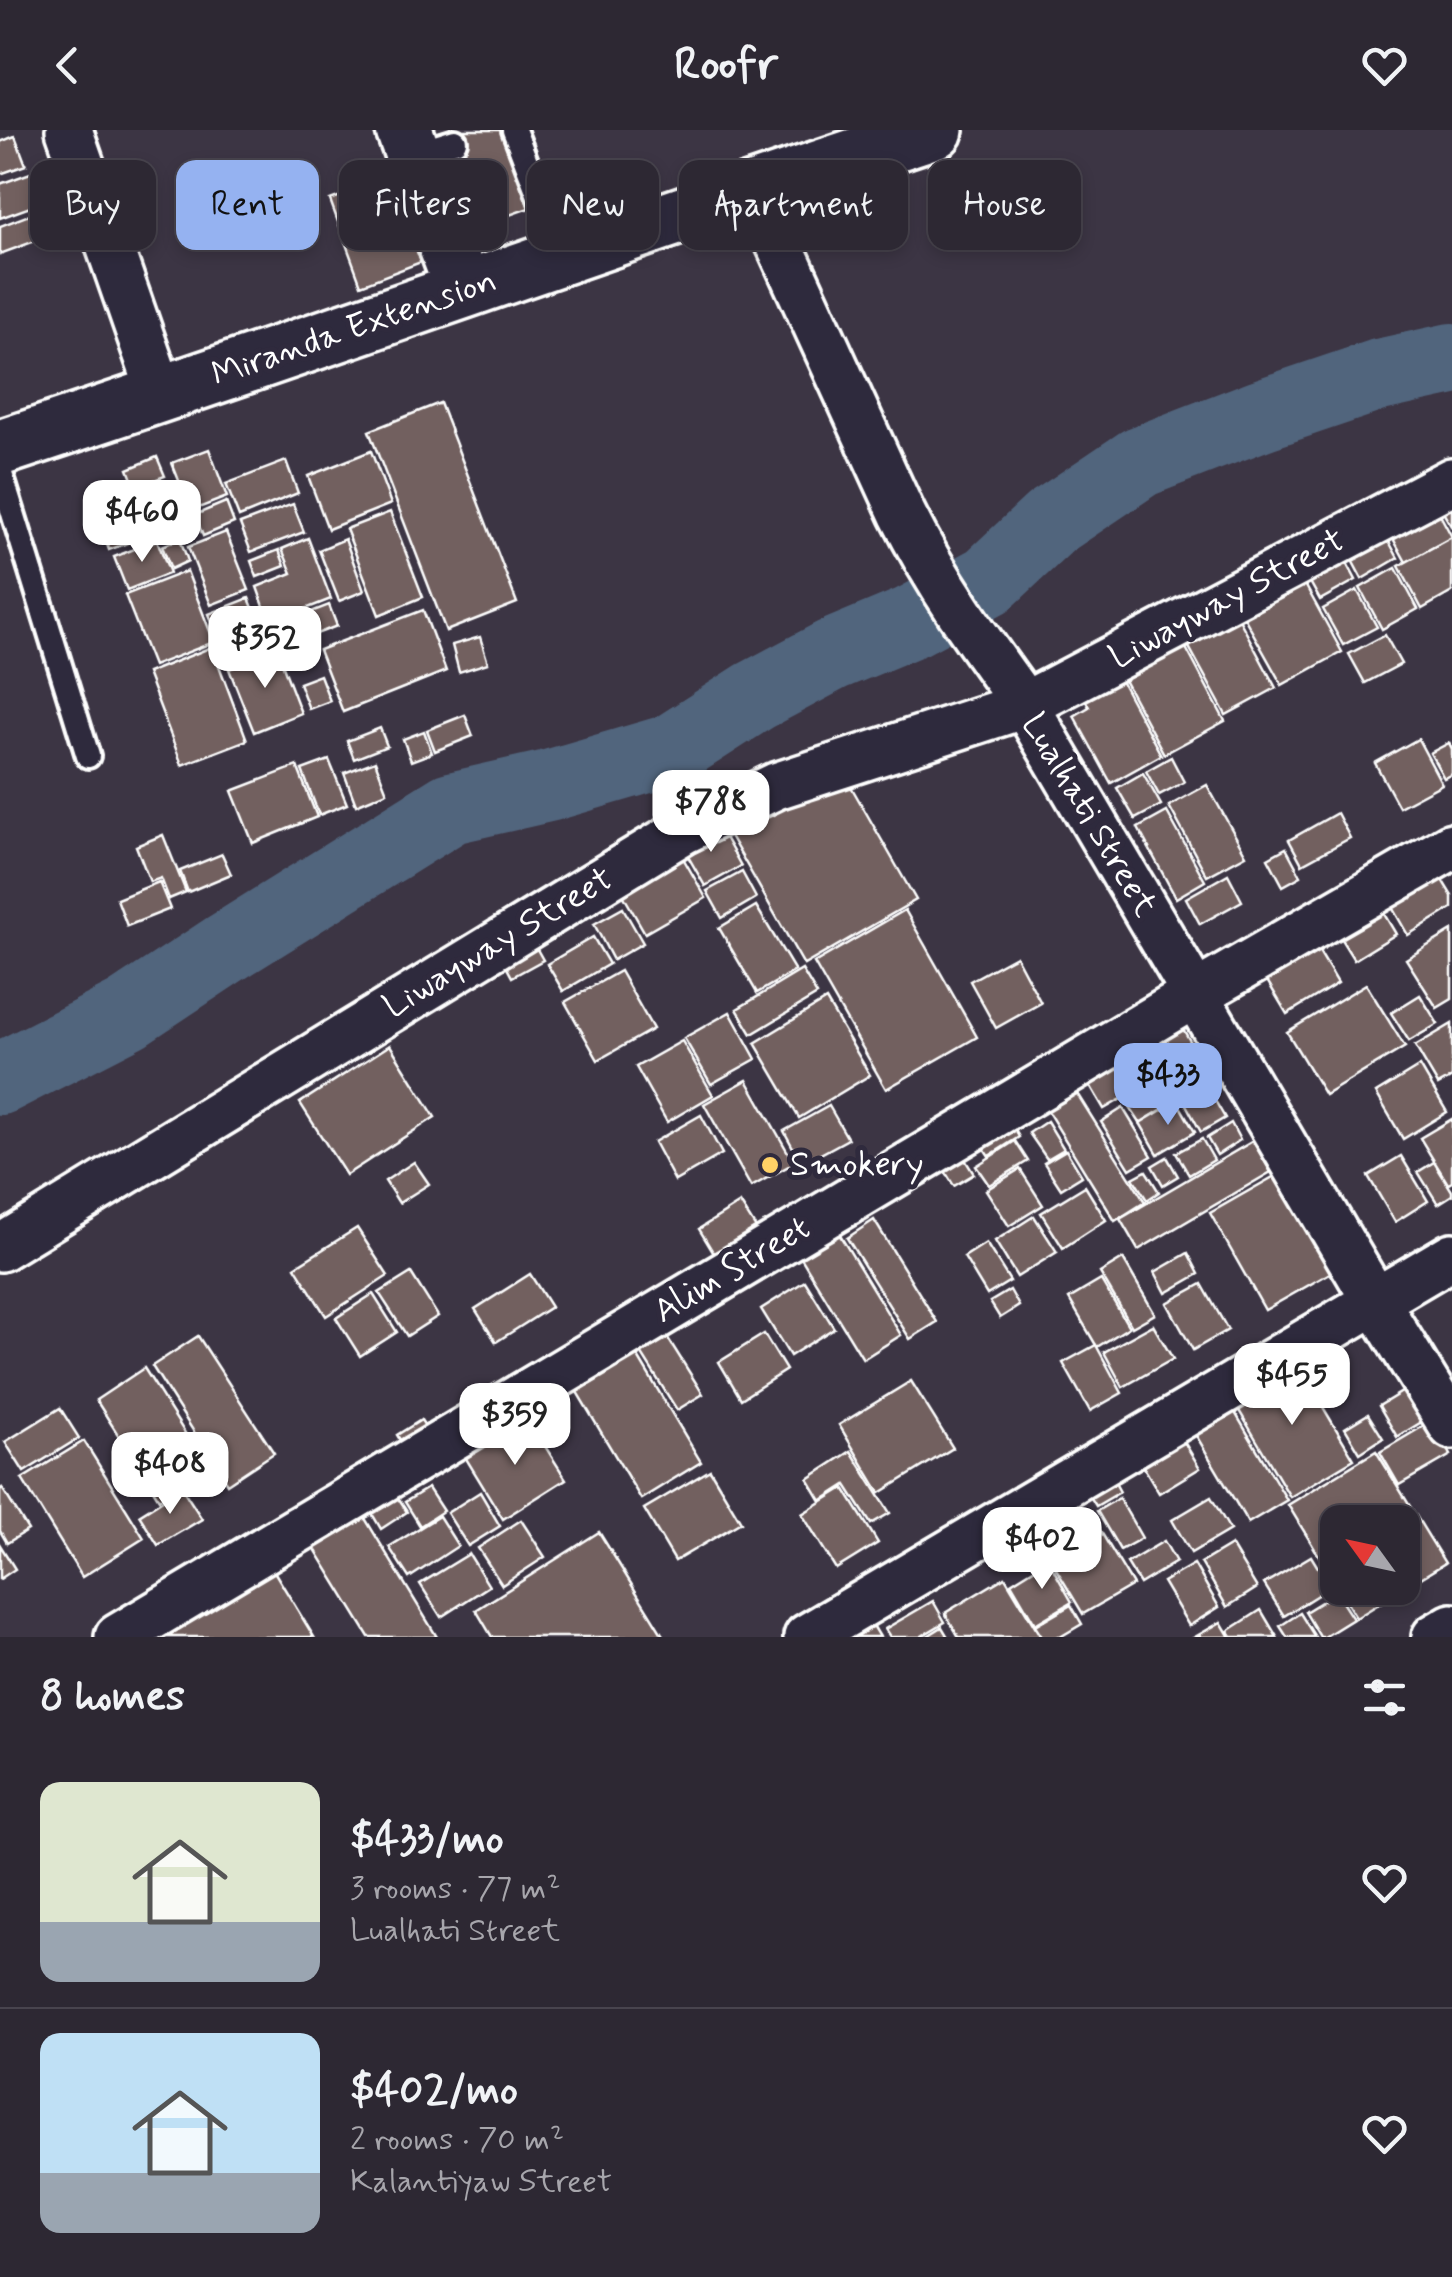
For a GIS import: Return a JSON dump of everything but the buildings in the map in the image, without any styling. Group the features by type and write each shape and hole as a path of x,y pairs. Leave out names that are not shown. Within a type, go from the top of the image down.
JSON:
{"main road":[{"name":"Miranda Extension","path":"844,160 934,130"},
{"path":"424,142 463,290"},
{"name":"Miranda Extension","path":"0,448 679,216"}],"street":[{"path":"70,130 162,395"},
{"name":"Lualhati Street","path":"781,250 928,564 1024,705 1452,1426"},
{"name":"Liwayway Street","path":"0,1248 683,830 776,786 1024,705 1452,481"},
{"name":"Alim Street","path":"118,1637 1196,994 1452,846"},
{"path":"807,1637 1452,1256"},
{"path":"1435,1637 1452,1627"}],"lane":[{"path":"514,130 562,256"},
{"path":"0,472 88,756"}],"waterway":[{"path":"0,1079 127,1014 451,808 548,786 671,750 755,696 989,580 1051,522 1140,462 1379,375 1452,359"}],"place":[{"name":"Smokery","path":"770,1165"}]}
